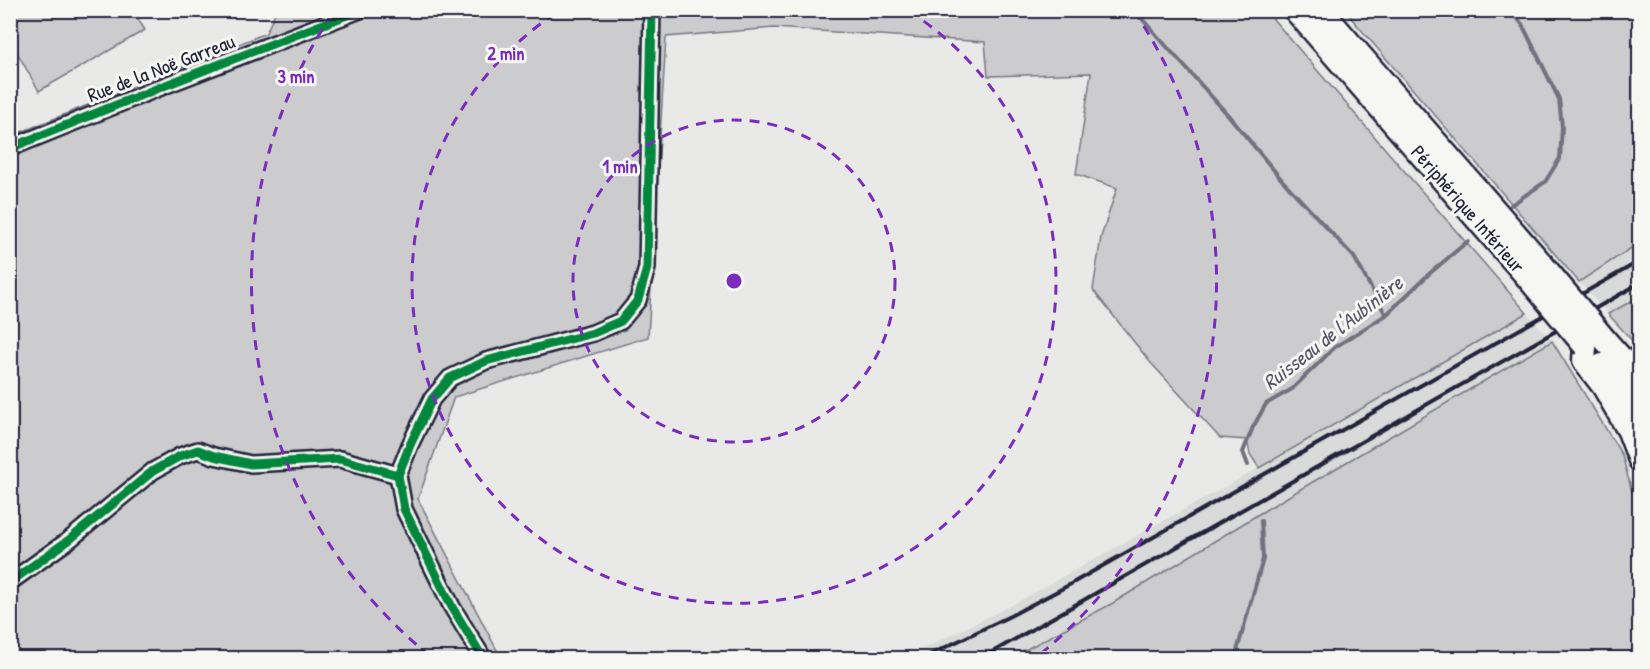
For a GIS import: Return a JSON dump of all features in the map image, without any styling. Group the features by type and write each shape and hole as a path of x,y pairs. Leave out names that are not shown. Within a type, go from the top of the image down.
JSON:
{"highway":[{"name":"Périphérique Intérieur","path":"1295,10 1532,268 1595,343 1640,408"},
{"path":"1321,10 1532,268"},
{"path":"1640,379 1595,343 1584,361 1604,387 1629,432 1640,460"}],"street":[{"name":"Rue de la Noë Garreau","path":"10,148 360,10"},
{"path":"483,658 452,607 404,509 398,475 432,399 450,378 486,361 593,333 621,321 638,300 647,268 652,10"},
{"path":"10,582 69,540 153,471 180,456 198,450 251,464 340,459 398,475"}],"shaded area":[{"path":"10,11 133,11 145,30 39,91 11,42"},
{"path":"273,11 1266,11 1527,313 1259,468 1250,454 1247,440 1220,438 1150,362 1093,290 1101,237 1117,188 1076,174 1091,73 988,76 985,42 774,28 666,37 648,337 454,397 418,499 501,658 11,658 11,136 266,33 275,13"},
{"path":"1345,11 1639,11 1639,243 1579,282"},
{"path":"1639,243 1639,297 1608,314 1579,282"},
{"path":"1639,297 1639,348 1608,314"},
{"path":"1527,313 1552,341 1272,506 1113,603 1010,658 904,658 1010,606 1259,468"},
{"path":"1552,341 1622,455 1639,517 1639,658 1010,658 1113,603 1272,506"}],"waterway":[{"path":"1134,10 1229,116 1282,180 1354,257 1386,315"},
{"name":"Ruisseau de l'Aubinière","path":"1510,10 1522,24 1559,99 1562,127 1560,158 1545,182 1511,205"},
{"name":"Ruisseau de l'Aubinière","path":"1248,465 1243,452 1266,404 1292,389 1335,347 1386,315 1468,241"},
{"name":"Ruisseau de l'Aubinière","path":"1235,658 1263,559 1261,521"}],"railway":[{"path":"923,658 1069,585 1640,261"},
{"path":"982,658 1640,283"}],"cycle path":[{"path":"10,148 360,10"},
{"path":"483,658 452,607 404,509 398,475 432,399 450,378 486,361 593,333 621,321 638,300 647,268 652,10"},
{"path":"10,582 69,540 153,471 180,456 198,450 251,464 340,459 398,475"}]}
